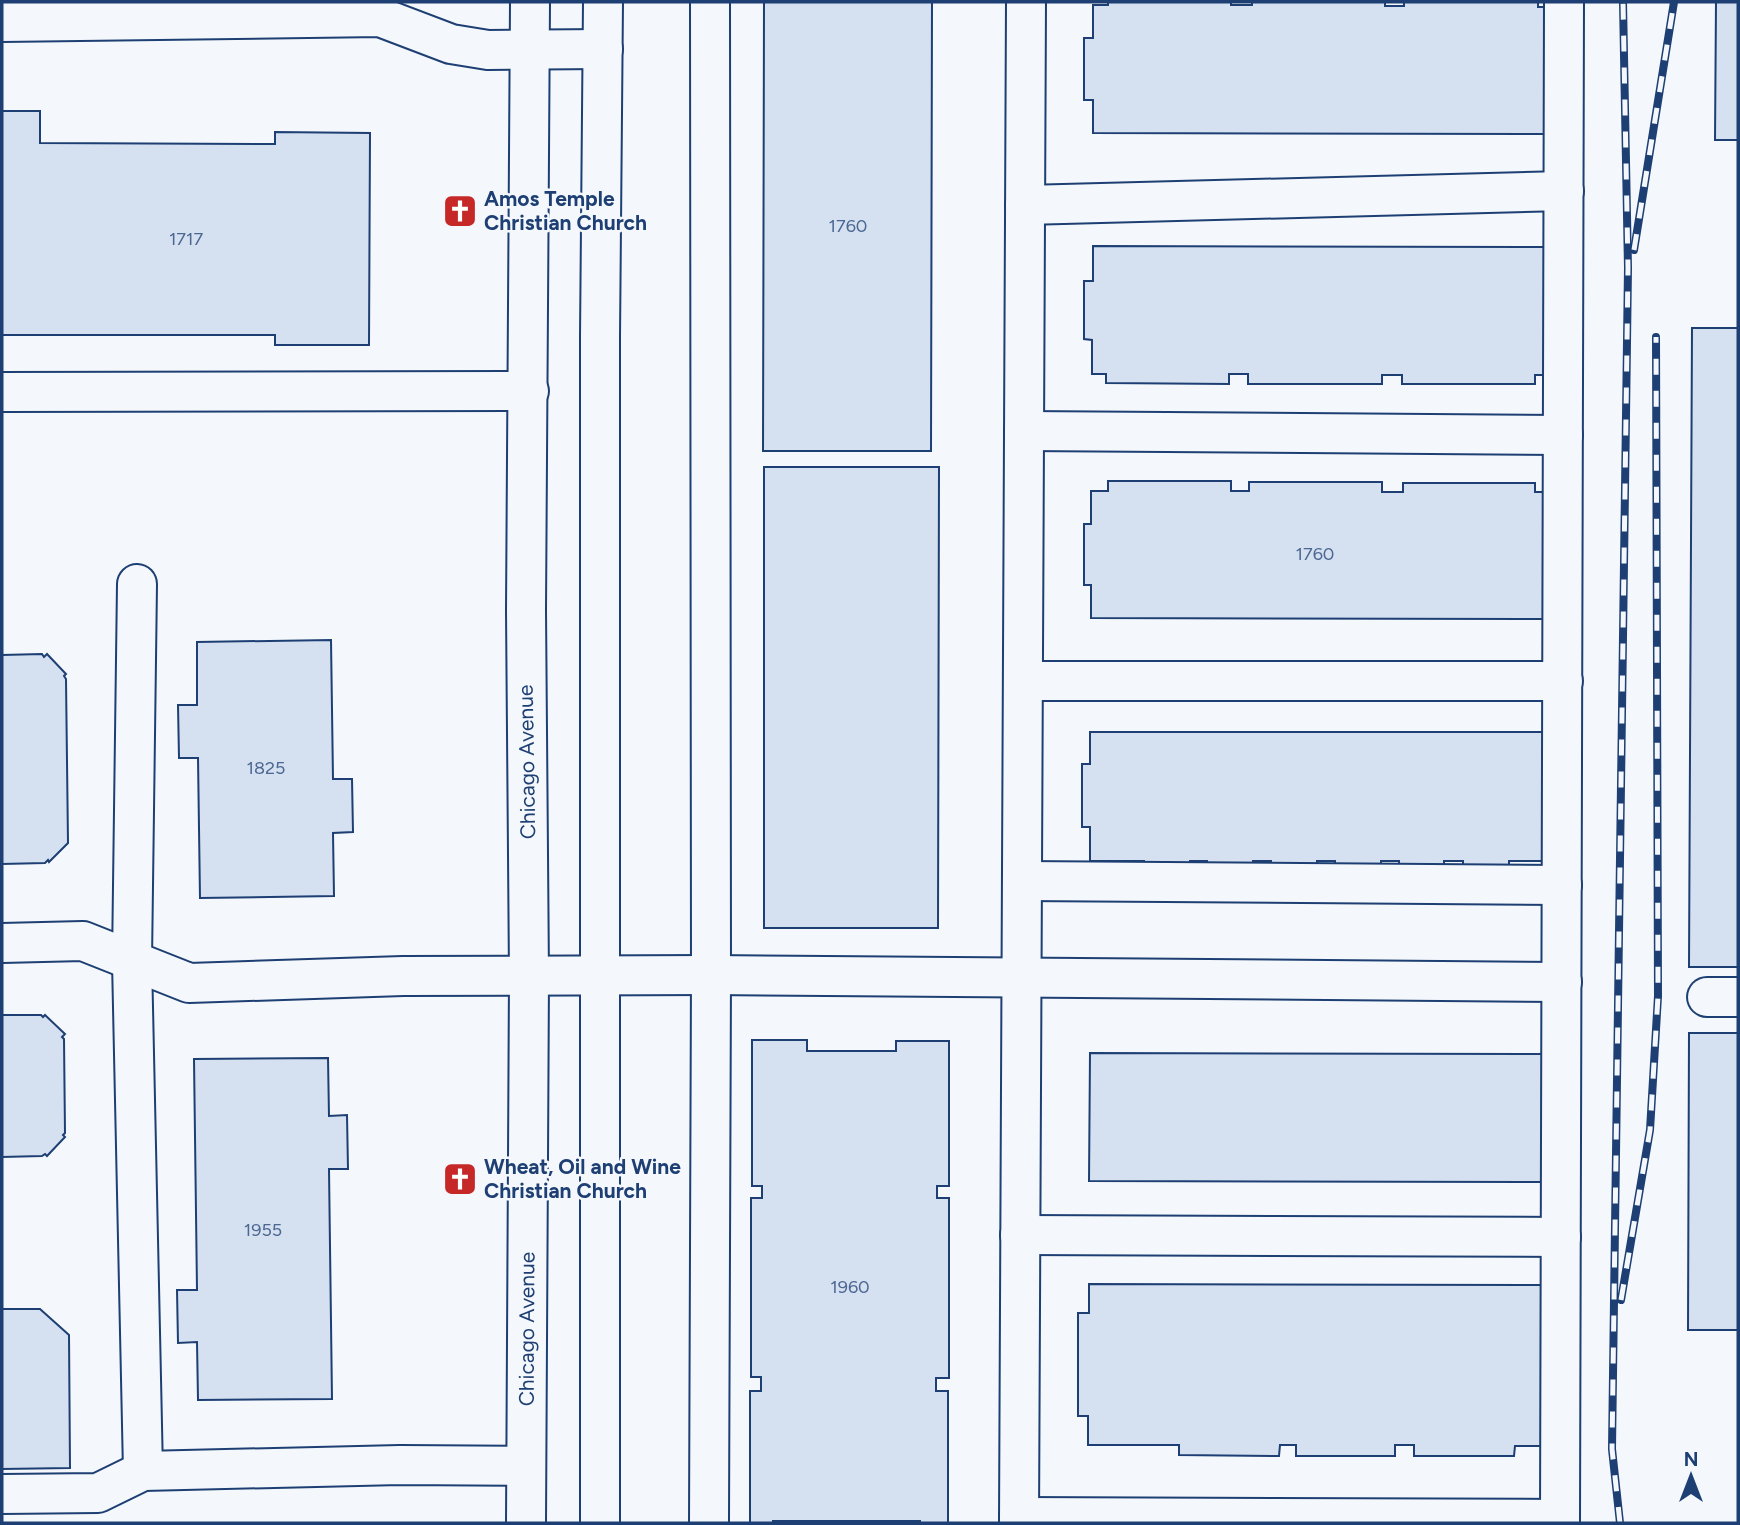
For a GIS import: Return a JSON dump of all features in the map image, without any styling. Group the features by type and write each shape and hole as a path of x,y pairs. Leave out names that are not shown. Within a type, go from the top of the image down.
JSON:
{"main road":[{"name":"Chicago Avenue","path":"526,1523 529,976 526,610 530,2"},
{"path":"600,1523 600,337 603,2"},
{"path":"709,1523 710,2"},
{"path":"1026,2 1019,1520 1560,1521 1564,2"},
{"path":"2,22 380,16 451,44 488,50 603,49"},
{"path":"1025,205 1564,191"},
{"path":"2,392 528,391"},
{"path":"1024,431 1563,435"},
{"path":"137,584 132,961 143,1471"},
{"path":"1023,681 1563,681"},
{"path":"1022,881 1562,885"},
{"path":"2,943 83,942 189,983 403,976 711,975 1562,982"},
{"path":"1020,1236 1561,1237"},
{"path":"2,1494 98,1493 143,1471 400,1465 526,1466"}],"building":[{"path":"764,2 932,2 931,451 763,451"},
{"path":"1108,2 1231,2 1231,5 1252,5 1252,2 1385,2 1385,6 1404,6 1404,2 1538,2 1538,7 1548,7 1547,134 1093,133 1093,100 1084,100 1084,38 1093,38 1093,5 1108,5"},
{"path":"1716,2 1738,2 1738,140 1715,140"},
{"path":"2,111 40,111 40,143 275,144 275,132 370,133 369,345 275,345 275,335 2,335"},
{"path":"1093,246 1547,247 1547,375 1535,375 1535,384 1402,384 1402,375 1382,375 1382,384 1248,384 1248,374 1229,374 1229,384 1106,383 1106,374 1092,374 1092,340 1084,339 1084,281 1093,281"},
{"path":"1692,328 1738,328 1738,967 1689,967"},
{"path":"764,467 939,467 938,928 764,928"},
{"path":"1108,481 1231,481 1231,491 1249,491 1249,482 1382,482 1382,492 1403,492 1403,483 1535,483 1535,492 1546,492 1546,619 1091,618 1091,585 1084,585 1084,524 1091,524 1091,491 1108,491"},
{"path":"331,640 333,779 352,779 353,832 333,833 334,896 200,898 198,758 179,758 178,705 197,705 197,642"},
{"path":"42,654 44,657 47,654 66,674 68,843 49,862 2,864 2,655"},
{"path":"1090,732 1545,732 1545,861 1509,861 1509,869 1463,869 1463,861 1444,861 1444,869 1399,869 1399,861 1381,861 1381,869 1335,869 1335,861 1317,861 1317,869 1271,869 1271,861 1253,861 1253,869 1207,869 1207,861 1190,861 1190,868 1144,868 1144,861 1090,861 1090,827 1082,827 1082,764 1090,764"},
{"path":"2,1015 45,1015 65,1034 62,1037 65,1137 47,1156 2,1157"},
{"path":"1689,1033 1738,1033 1738,1330 1688,1330"},
{"path":"752,1040 807,1040 807,1051 896,1051 896,1041 949,1041 949,1186 937,1186 937,1198 949,1198 949,1378 936,1378 936,1391 948,1391 948,1523 750,1523 750,1391 761,1391 761,1377 751,1377 751,1198 762,1198 762,1186 752,1186"},
{"path":"1090,1053 1543,1054 1543,1182 1089,1181"},
{"path":"328,1058 329,1116 347,1115 348,1169 329,1169 332,1399 198,1400 197,1342 178,1343 177,1290 197,1290 194,1059"},
{"path":"1089,1284 1543,1285 1543,1446 1515,1446 1514,1456 1414,1456 1414,1445 1395,1445 1395,1456 1296,1456 1296,1445 1280,1445 1279,1456 1179,1455 1179,1445 1088,1445 1088,1416 1078,1416 1078,1313 1089,1313"},
{"path":"2,1309 40,1309 69,1335 70,1468 2,1469"}],"railway":[{"path":"1620,1523 1612,1449 1628,268 1623,2"},
{"path":"1634,250 1674,2"},
{"path":"1621,1300 1650,1130 1658,996 1656,337"}],"place":[{"name":"Amos Temple Christian Church","path":"460,211"},
{"name":"Wheat, Oil and Wine Christian Church","path":"460,1179"}]}
